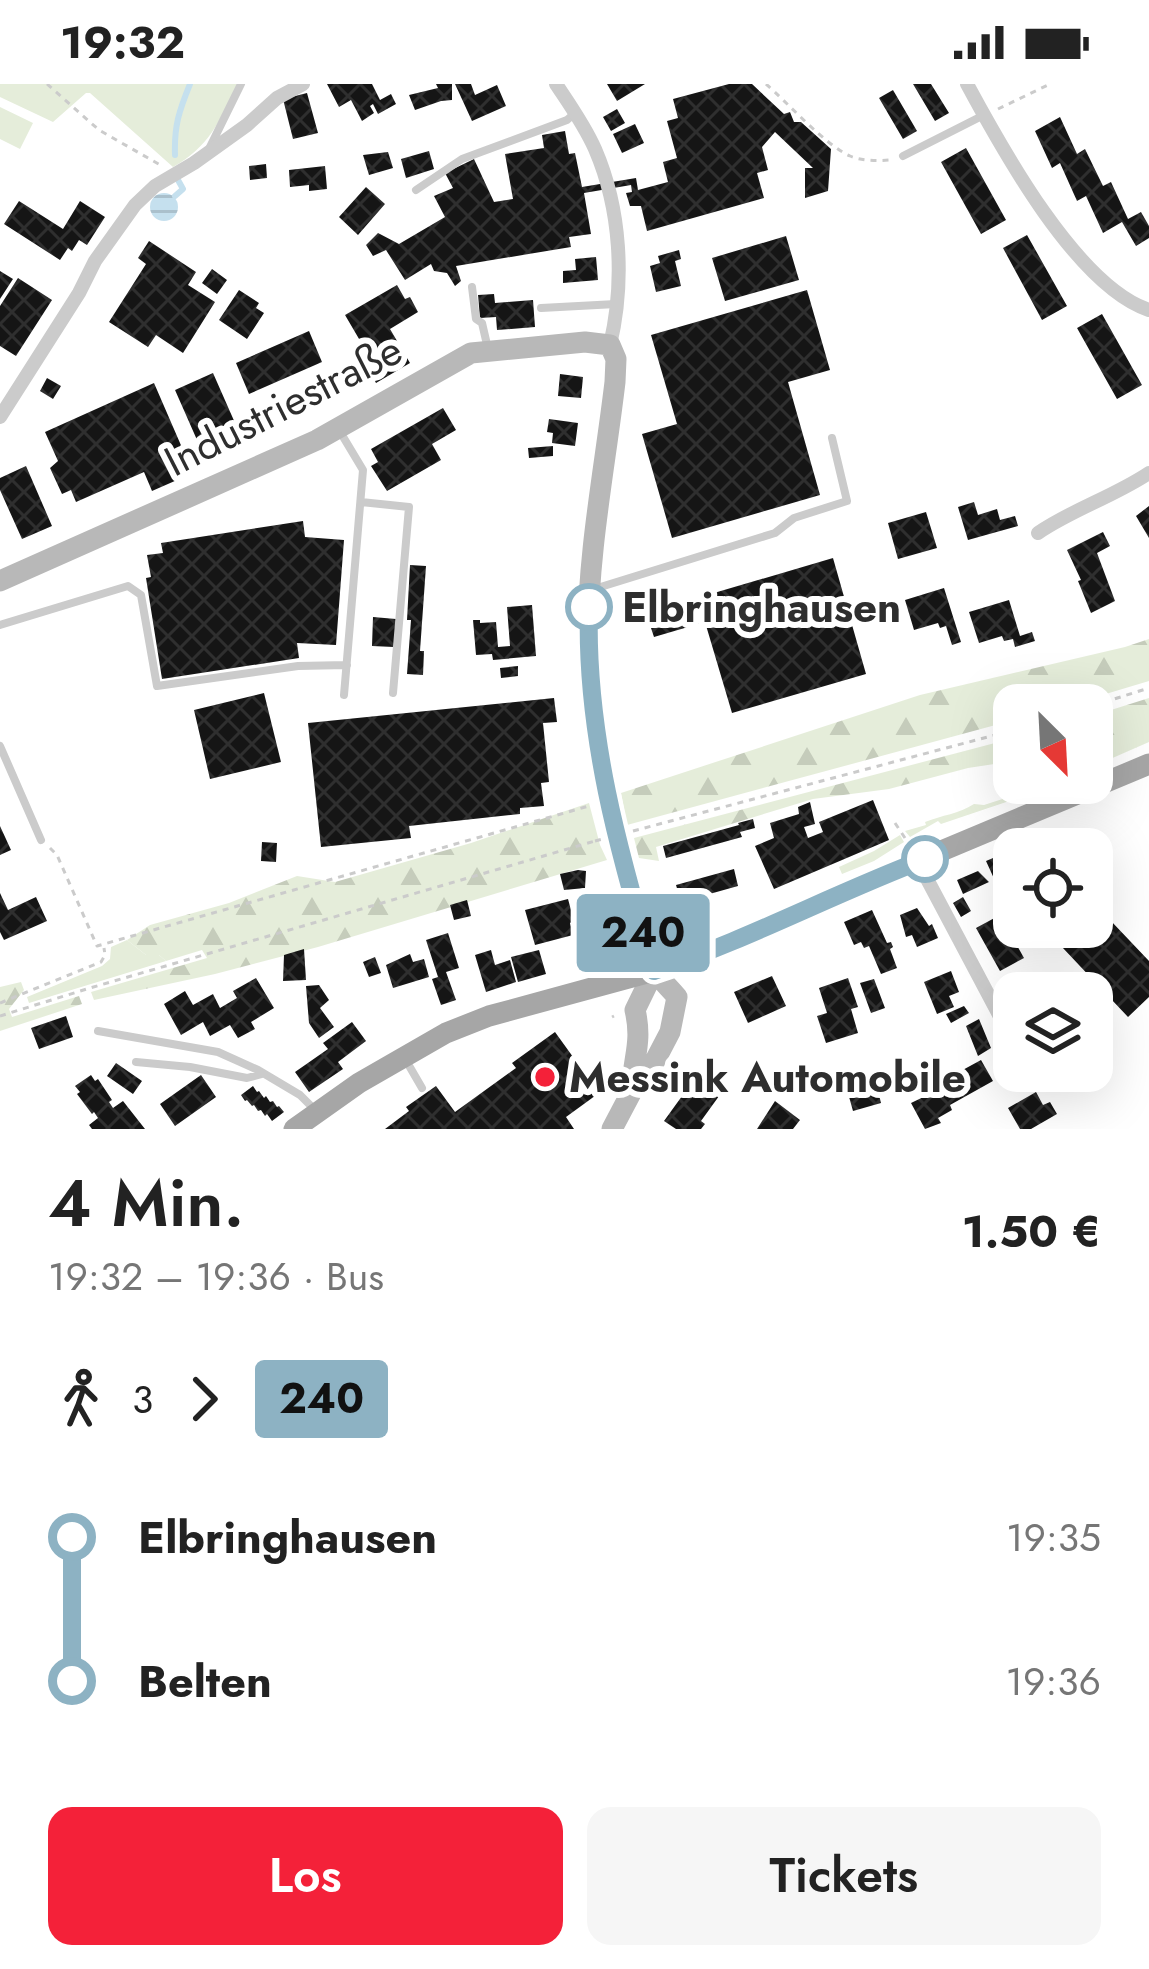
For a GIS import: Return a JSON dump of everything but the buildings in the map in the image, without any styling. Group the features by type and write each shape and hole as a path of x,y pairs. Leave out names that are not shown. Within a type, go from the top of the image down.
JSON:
{"main road":[{"path":"294,1129 404,1056 446,1034 489,1016 711,951 1149,764"}],"street":[{"path":"0,416 114,233 143,196 303,84"},
{"path":"556,84 593,144 608,192 619,266 610,345 616,355 615,382 595,532 588,643 608,800 654,971 677,997 673,1022 644,1080 632,1091"},
{"path":"967,84 1044,211 1076,252 1121,297 1149,310"},
{"name":"Industriestraße","path":"0,581 298,450 464,356 585,342 610,345"},
{"path":"1037,532 1149,472"},
{"path":"918,862 993,1003"},
{"path":"617,1127 632,1091 640,1030 635,1010 654,971"}],"lane":[{"path":"200,159 242,84"},
{"path":"416,190 462,159 567,120 575,112"},
{"path":"903,156 983,115"},
{"path":"472,287 476,319 482,322 489,350"},
{"path":"541,308 617,304"},
{"path":"338,428 363,470 344,695"},
{"path":"590,590 776,533 794,518 847,501 832,438"},
{"path":"361,502 409,507 393,693"},
{"path":"0,626 128,586 141,595 157,686 298,666 347,665"},
{"path":"0,746 41,840"},
{"path":"98,1030 218,1052 300,1095 317,1112"},
{"path":"404,1056 422,1088"},
{"path":"136,1062 247,1078 263,1074"}],"path":[{"path":"47,84 98,130 173,174"},
{"path":"766,84 850,156 880,160 903,156"},
{"path":"983,115 1050,84"},
{"path":"1113,699 1149,688"},
{"path":"0,1016 595,841 993,736"},
{"path":"41,840 57,855 97,946 608,800"},
{"path":"895,823 918,862"},
{"path":"0,1003 101,962 104,945"}],"green space":[{"path":"0,84 237,84 205,142 173,167 90,93 53,122 0,97"},
{"path":"0,107 33,123 20,149 0,139"},
{"path":"1149,639 1149,681 1113,692 1113,684 993,684 993,726 627,825 621,793 920,695"},
{"path":"1149,698 1149,742 1113,758 1113,709"},
{"path":"993,744 993,764 889,789 813,799 656,847 659,861 639,858 634,838"},
{"path":"589,803 607,860 318,947 94,1000 91,992 207,958 202,950 166,961 159,955 146,955 127,940 150,925 229,903 297,876 335,882"},
{"path":"974,804 1000,804 941,824 938,821 910,837 905,831"},
{"path":"900,835 904,842 842,874 839,867"},
{"path":"127,940 146,955 159,955 166,961 29,1003 27,997 102,966 110,959 111,947"},
{"path":"21,982 24,990 9,1009 12,1017 79,996 82,1004 0,1031 0,987"}],"water":[{"path":"164,193 174,197 178,207 174,217 164,221 154,217 150,207 154,197"}],"waterway":[{"path":"175,155 178,119 190,84"},
{"path":"175,196 183,189 178,180"}],"bus line":[{"name":"240","path":"589,607 588,643 604,782 654,971 925,859"}],"place":[{"name":"Elbringhausen","path":"589,607"},
{"name":"Messink Automobile","path":"545,1077"}]}
